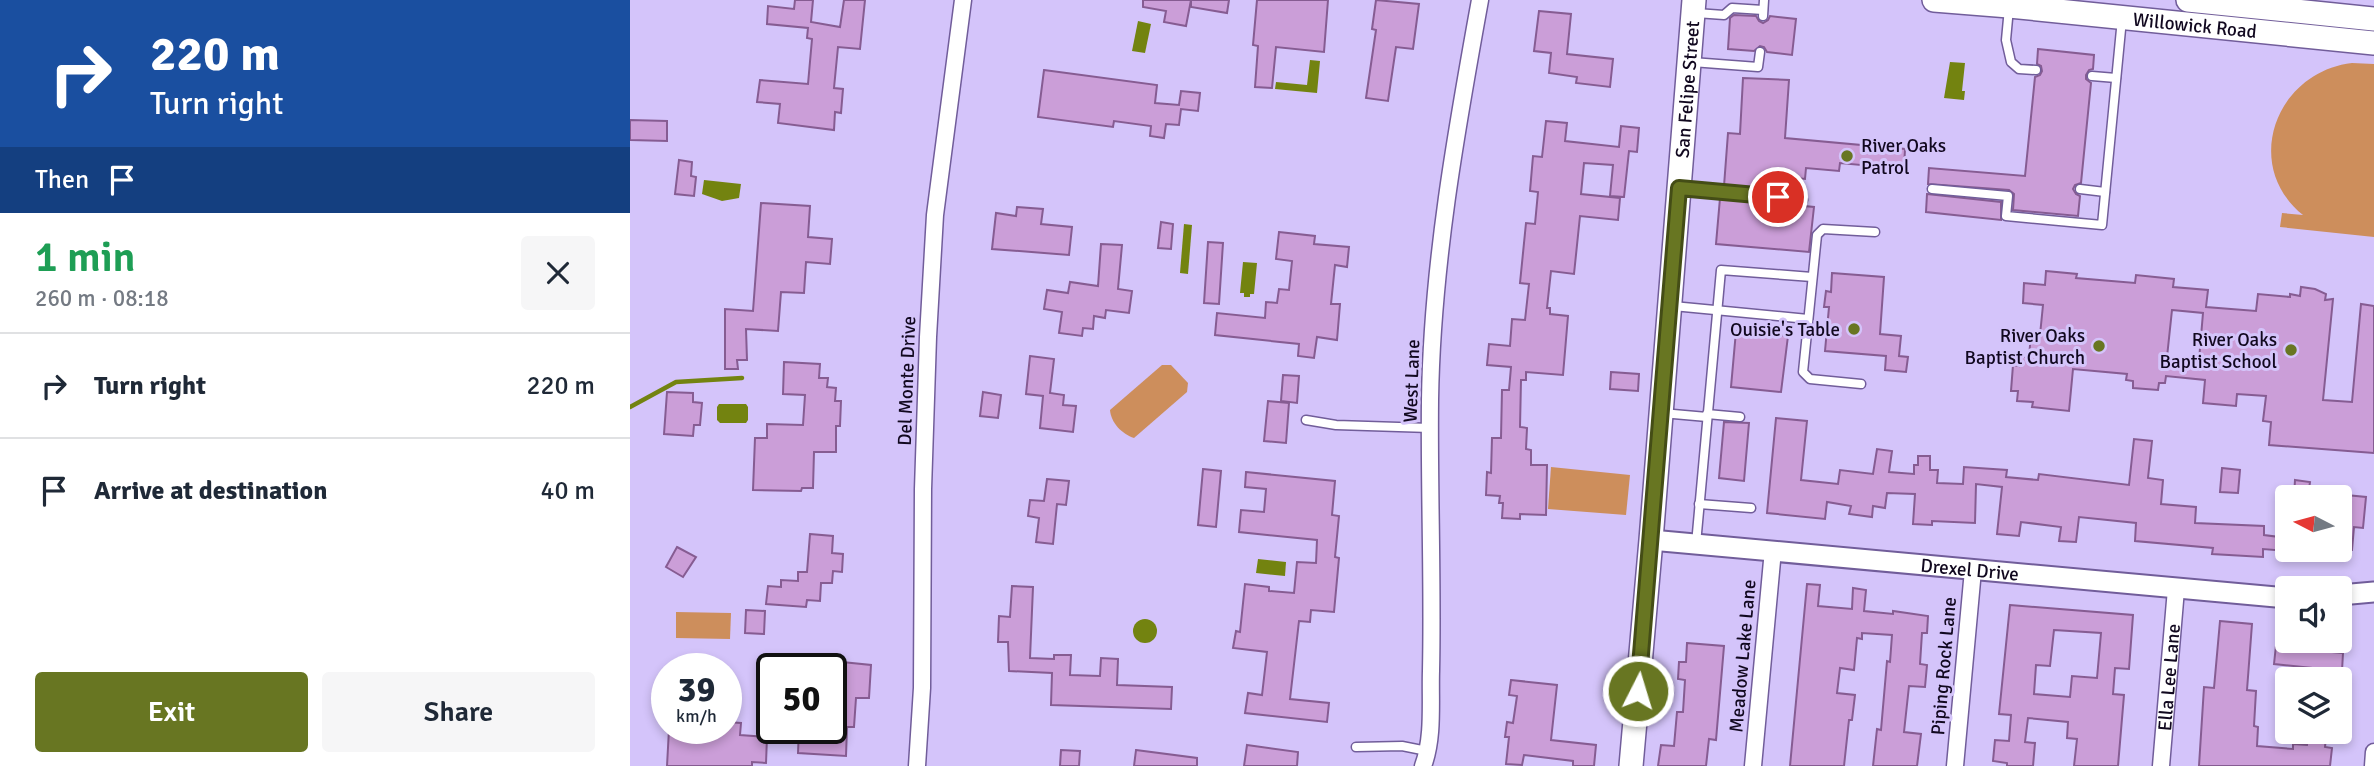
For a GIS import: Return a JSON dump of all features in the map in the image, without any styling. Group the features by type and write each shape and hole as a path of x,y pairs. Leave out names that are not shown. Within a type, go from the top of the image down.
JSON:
{"main road":[{"name":"Willowick Road","path":"1934,0 2010,3 2226,29 2374,43"},
{"name":"Willowick Road","path":"2201,1 2374,19"},
{"name":"San Felipe Street","path":"1631,766 1694,7"}],"street":[{"name":"Del Monte Drive","path":"917,766 922,688 928,351 935,215 963,0"},
{"name":"West Lane","path":"1425,758 1432,630 1430,428 1437,295 1447,195 1480,0"},
{"path":"2201,1 2201,26"},
{"path":"2201,1 2226,29"},
{"name":"Drexel Drive","path":"1651,540 2275,597"},
{"name":"Meadow Lake Lane","path":"1754,766 1773,550"},
{"name":"Piping Rock Lane","path":"1955,766 1973,570"},
{"name":"Ella Lee Lane","path":"2161,766 2176,589"},
{"path":"2352,594 2374,592"},
{"path":"2373,766 2374,752"}],"lane":[{"path":"1694,7 1724,15 1732,8 1763,13 1764,0"},
{"path":"2010,3 2006,40 2011,62 2020,69 2036,70"},
{"path":"1933,189 2008,196 2006,216 2102,225 2122,17"},
{"path":"1689,61 1758,67 1760,52"},
{"path":"2092,76 2116,78"},
{"path":"1679,188 1803,200"},
{"path":"2080,189 2105,191"},
{"path":"1861,384 1810,379 1803,372 1817,235 1823,229 1875,232"},
{"path":"1696,544 1721,270 1812,277"},
{"path":"1670,306 1808,319"},
{"path":"1661,413 1740,417"},
{"path":"1306,420 1336,425 1430,428"},
{"path":"1699,504 1751,508"},
{"path":"1356,747 1402,746 1425,758"}],"shaded area":[{"path":"1138,21 1151,24 1145,53 1132,51"},
{"path":"1310,60 1320,61 1317,93 1275,89 1276,82 1307,85"},
{"path":"1950,62 1965,63 1962,91 1965,91 1964,100 1944,98"},
{"path":"2352,63 2374,64 2374,237 2280,227 2282,213 2303,215 2284,194 2274,171 2271,147 2276,124 2287,102 2304,84 2326,70"},
{"path":"704,180 741,184 739,198 722,201 702,194"},
{"path":"1184,224 1192,225 1188,274 1180,273"},
{"path":"1243,262 1257,263 1254,294 1250,294 1250,297 1244,297 1244,293 1240,293"},
{"path":"1162,365 1171,365 1188,383 1187,392 1134,438 1115,424 1110,410"},
{"path":"719,404 746,404 748,420 746,423 720,423 717,420"},
{"path":"1551,467 1630,475 1626,515 1548,509"},
{"path":"1258,559 1286,562 1285,576 1256,573"},
{"path":"676,612 731,613 730,639 676,638"},
{"path":"1145,619 1154,622 1157,631 1154,640 1145,643 1136,640 1133,631 1136,622"}],"building":[{"path":"795,0 813,0 811,22 840,27 844,0 865,0 860,49 838,47 834,88 843,89 841,113 835,112 834,130 778,123 780,104 757,102 760,80 808,84 812,39 807,38 808,28 767,24 768,6 794,9"},
{"path":"1143,0 1191,0 1186,26 1164,22 1166,11 1143,7"},
{"path":"1191,0 1229,0 1227,13 1191,7"},
{"path":"1257,0 1328,0 1324,52 1276,47 1272,88 1255,87 1258,46 1253,45"},
{"path":"1376,0 1419,4 1413,49 1396,47 1388,101 1366,98 1376,30 1372,29"},
{"path":"1539,11 1571,14 1567,54 1613,59 1610,87 1576,83 1577,77 1549,73 1551,53 1534,51"},
{"path":"1734,15 1756,16 1763,23 1770,16 1796,19 1792,55 1767,52 1760,46 1754,51 1728,49 1730,18"},
{"path":"2038,49 2094,55 2093,69 2086,75 2086,79 2091,83 2081,183 2073,189 2080,196 2078,216 2013,210 2014,194 2009,190 1928,184 1929,168 2025,176 2035,77 2042,71 2037,64"},
{"path":"1044,70 1157,85 1155,103 1179,105 1181,91 1200,93 1198,111 1181,109 1179,125 1166,124 1164,138 1150,136 1151,126 1114,121 1113,127 1038,117"},
{"path":"1743,78 1789,80 1785,138 1905,149 1904,169 1840,163 1839,171 1806,168 1805,179 1780,176 1779,191 1724,186 1728,133 1740,134"},
{"path":"630,120 667,121 667,141 630,140"},
{"path":"1546,121 1567,123 1565,141 1619,147 1621,126 1639,128 1637,152 1629,151 1624,197 1610,196 1613,165 1584,163 1581,194 1620,198 1618,220 1580,216 1574,274 1551,271 1547,308 1550,308 1550,314 1568,316 1563,375 1526,372 1526,380 1521,380 1520,427 1527,428 1526,449 1531,450 1531,465 1547,465 1546,515 1520,514 1520,519 1502,518 1503,503 1499,503 1500,496 1486,495 1487,472 1491,473 1492,438 1501,438 1502,390 1509,390 1511,367 1487,365 1489,344 1510,346 1512,319 1525,320 1529,284 1520,283 1526,223 1535,224 1538,192 1530,191 1533,156 1542,157"},
{"path":"679,160 692,162 691,176 696,177 694,196 675,194"},
{"path":"1927,194 2001,202 2001,220 1926,212"},
{"path":"1720,198 1814,207 1809,252 1716,244"},
{"path":"761,203 810,206 808,237 832,239 830,264 806,262 804,293 781,292 778,331 746,329 747,360 737,360 738,369 725,369 725,309 753,311"},
{"path":"1017,207 1043,209 1041,224 1072,227 1069,255 992,249 996,213 1016,216"},
{"path":"1161,222 1173,224 1171,249 1158,248"},
{"path":"1279,232 1315,236 1314,244 1349,247 1347,267 1335,265 1331,304 1340,304 1337,340 1317,337 1314,358 1298,356 1299,344 1215,335 1217,313 1265,318 1266,302 1277,303 1279,289 1289,290 1292,261 1276,259"},
{"path":"1208,242 1223,243 1219,304 1204,303"},
{"path":"1101,244 1122,245 1118,289 1132,291 1129,313 1106,310 1105,318 1094,316 1093,329 1083,328 1082,336 1059,333 1062,312 1044,309 1047,290 1068,293 1070,282 1098,286"},
{"path":"2046,271 2077,274 2076,278 2135,283 2136,275 2174,279 2173,287 2208,290 2206,307 2256,311 2258,294 2290,297 2290,294 2300,296 2301,287 2315,289 2326,294 2325,300 2333,299 2323,400 2352,402 2361,304 2374,306 2374,453 2269,445 2271,422 2263,421 2266,396 2237,394 2236,406 2203,403 2205,380 2166,376 2165,383 2159,383 2158,390 2133,388 2133,381 2126,380 2127,374 2073,369 2069,411 2032,407 2033,402 2017,401 2018,391 2011,391 2013,365 2019,366 2020,357 2029,357 2031,334 2040,335 2043,305 2023,303 2024,283 2045,285","holes":["2172,310 2203,313 2199,360 2167,357"]},
{"name":"Ouisie's Table","path":"1832,273 1884,277 1880,334 1901,336 1899,356 1908,357 1906,372 1885,370 1886,356 1825,351 1829,307 1824,307 1826,291 1831,292"},
{"path":"1736,331 1788,336 1781,392 1731,387"},
{"path":"1030,356 1054,359 1050,393 1064,395 1063,405 1076,406 1073,432 1040,428 1043,396 1026,394"},
{"path":"784,362 820,364 819,378 828,378 827,387 836,388 835,401 841,401 840,426 836,426 836,452 814,452 813,488 802,488 801,491 753,490 755,438 767,438 767,424 803,425 805,395 783,394"},
{"path":"1611,372 1639,374 1638,391 1610,389"},
{"path":"1283,375 1299,376 1297,403 1281,401"},
{"path":"667,392 693,393 693,402 702,403 700,425 694,425 693,436 664,434"},
{"path":"983,392 1001,395 998,418 980,416"},
{"path":"1268,401 1289,403 1286,443 1264,441"},
{"path":"1776,418 1807,421 1801,480 1838,484 1840,470 1873,474 1877,449 1892,451 1889,472 1914,474 1918,456 1930,456 1930,470 1938,470 1937,483 1963,484 1964,467 2007,470 2006,477 2038,480 2039,474 2129,485 2134,439 2152,441 2148,478 2163,480 2161,504 2196,507 2195,523 2264,526 2264,535 2275,536 2275,550 2263,549 2263,557 2212,554 2213,548 2135,541 2136,523 2079,517 2076,542 2059,541 2061,527 2021,522 2019,536 1997,534 2002,487 1976,484 1975,523 1932,521 1932,525 1913,524 1915,494 1887,493 1885,508 1873,506 1872,517 1849,514 1851,506 1827,502 1825,519 1767,513"},
{"path":"1724,422 1749,423 1744,481 1719,478"},
{"path":"2222,468 2240,470 2238,493 2220,492"},
{"path":"1203,469 1221,471 1216,527 1198,525"},
{"path":"1246,472 1335,481 1332,515 1339,516 1335,557 1339,558 1334,612 1311,610 1310,622 1299,621 1290,699 1329,703 1327,722 1245,713 1248,693 1262,695 1267,652 1233,648 1236,631 1240,632 1245,584 1269,587 1269,591 1294,593 1297,562 1316,563 1317,540 1239,532 1241,510 1264,512 1266,489 1245,487"},
{"path":"1047,479 1069,481 1066,505 1057,504 1053,544 1036,542 1039,518 1028,516 1030,500 1044,501"},
{"path":"2295,480 2310,482 2310,485 2295,485"},
{"path":"2352,496 2366,497 2363,528 2354,527 2352,550"},
{"path":"810,534 833,536 832,553 843,554 842,572 833,571 832,583 821,583 820,601 807,600 806,607 766,604 768,586 781,587 781,580 798,581 798,572 807,572"},
{"path":"677,547 696,557 683,577 666,567"},
{"path":"1807,584 1820,585 1818,606 1852,609 1853,588 1866,590 1864,611 1893,614 1893,611 1928,616 1927,633 1922,633 1920,664 1927,665 1925,687 1909,686 1904,732 1921,734 1917,766 1873,766 1877,729 1881,730 1892,635 1862,633 1862,639 1857,638 1854,670 1840,668 1837,693 1855,695 1852,720 1849,720 1844,766 1790,766"},
{"path":"1012,586 1033,587 1030,658 1054,659 1054,655 1071,655 1070,675 1100,676 1101,658 1118,659 1117,685 1172,687 1171,709 1051,705 1052,673 1009,671 1008,642 998,642 999,616 1010,617"},
{"path":"2010,605 2133,615 2129,669 2115,668 2113,694 2124,695 2118,766 2074,766 2077,739 2067,738 2068,722 2028,718 2025,742 2035,743 2033,766 2007,766 2007,763 1993,761 1995,740 2009,741 2011,715 1999,714","holes":["2054,630 2101,633 2097,678 2072,676 2070,697 2034,694 2036,665 2050,666"]},
{"path":"746,610 765,611 764,634 745,633"},
{"path":"2220,621 2252,624 2247,690 2256,691 2254,726 2258,727 2257,746 2293,749 2293,744 2325,744 2325,747 2332,748 2330,766 2199,766 2204,687 2214,688"},
{"path":"1687,643 1724,646 1716,740 1709,739 1706,766 1658,766 1661,745 1674,746 1677,712 1683,712 1685,680 1678,679 1679,662 1686,662"},
{"path":"2275,653 2343,653 2342,667 2274,664"},
{"path":"847,663 871,665 869,698 856,698 854,727 847,727"},
{"path":"1511,680 1557,685 1551,740 1596,745 1594,766 1573,766 1573,761 1524,755 1522,765 1506,764 1509,737 1505,737 1507,722 1513,723 1517,696 1509,695"},
{"path":"742,735 756,736 756,744 767,744 766,763 752,762 752,766 667,766 668,744 742,744"},
{"path":"798,744 846,744 846,756 798,753"},
{"path":"1247,745 1298,752 1297,766 1244,766"},
{"path":"1061,750 1080,751 1079,766 1060,766"},
{"path":"1136,750 1197,758 1197,766 1134,766"}],"waterway":[{"path":"630,407 676,382 742,378"}],"place":[{"name":"River Oaks Patrol","path":"1847,156"},
{"name":"Ouisie's Table","path":"1854,329"},
{"name":"River Oaks Baptist Church","path":"2099,346"},
{"name":"River Oaks Baptist School","path":"2291,350"}],"route":[{"path":"1638,691 1679,188 1778,197"}]}
